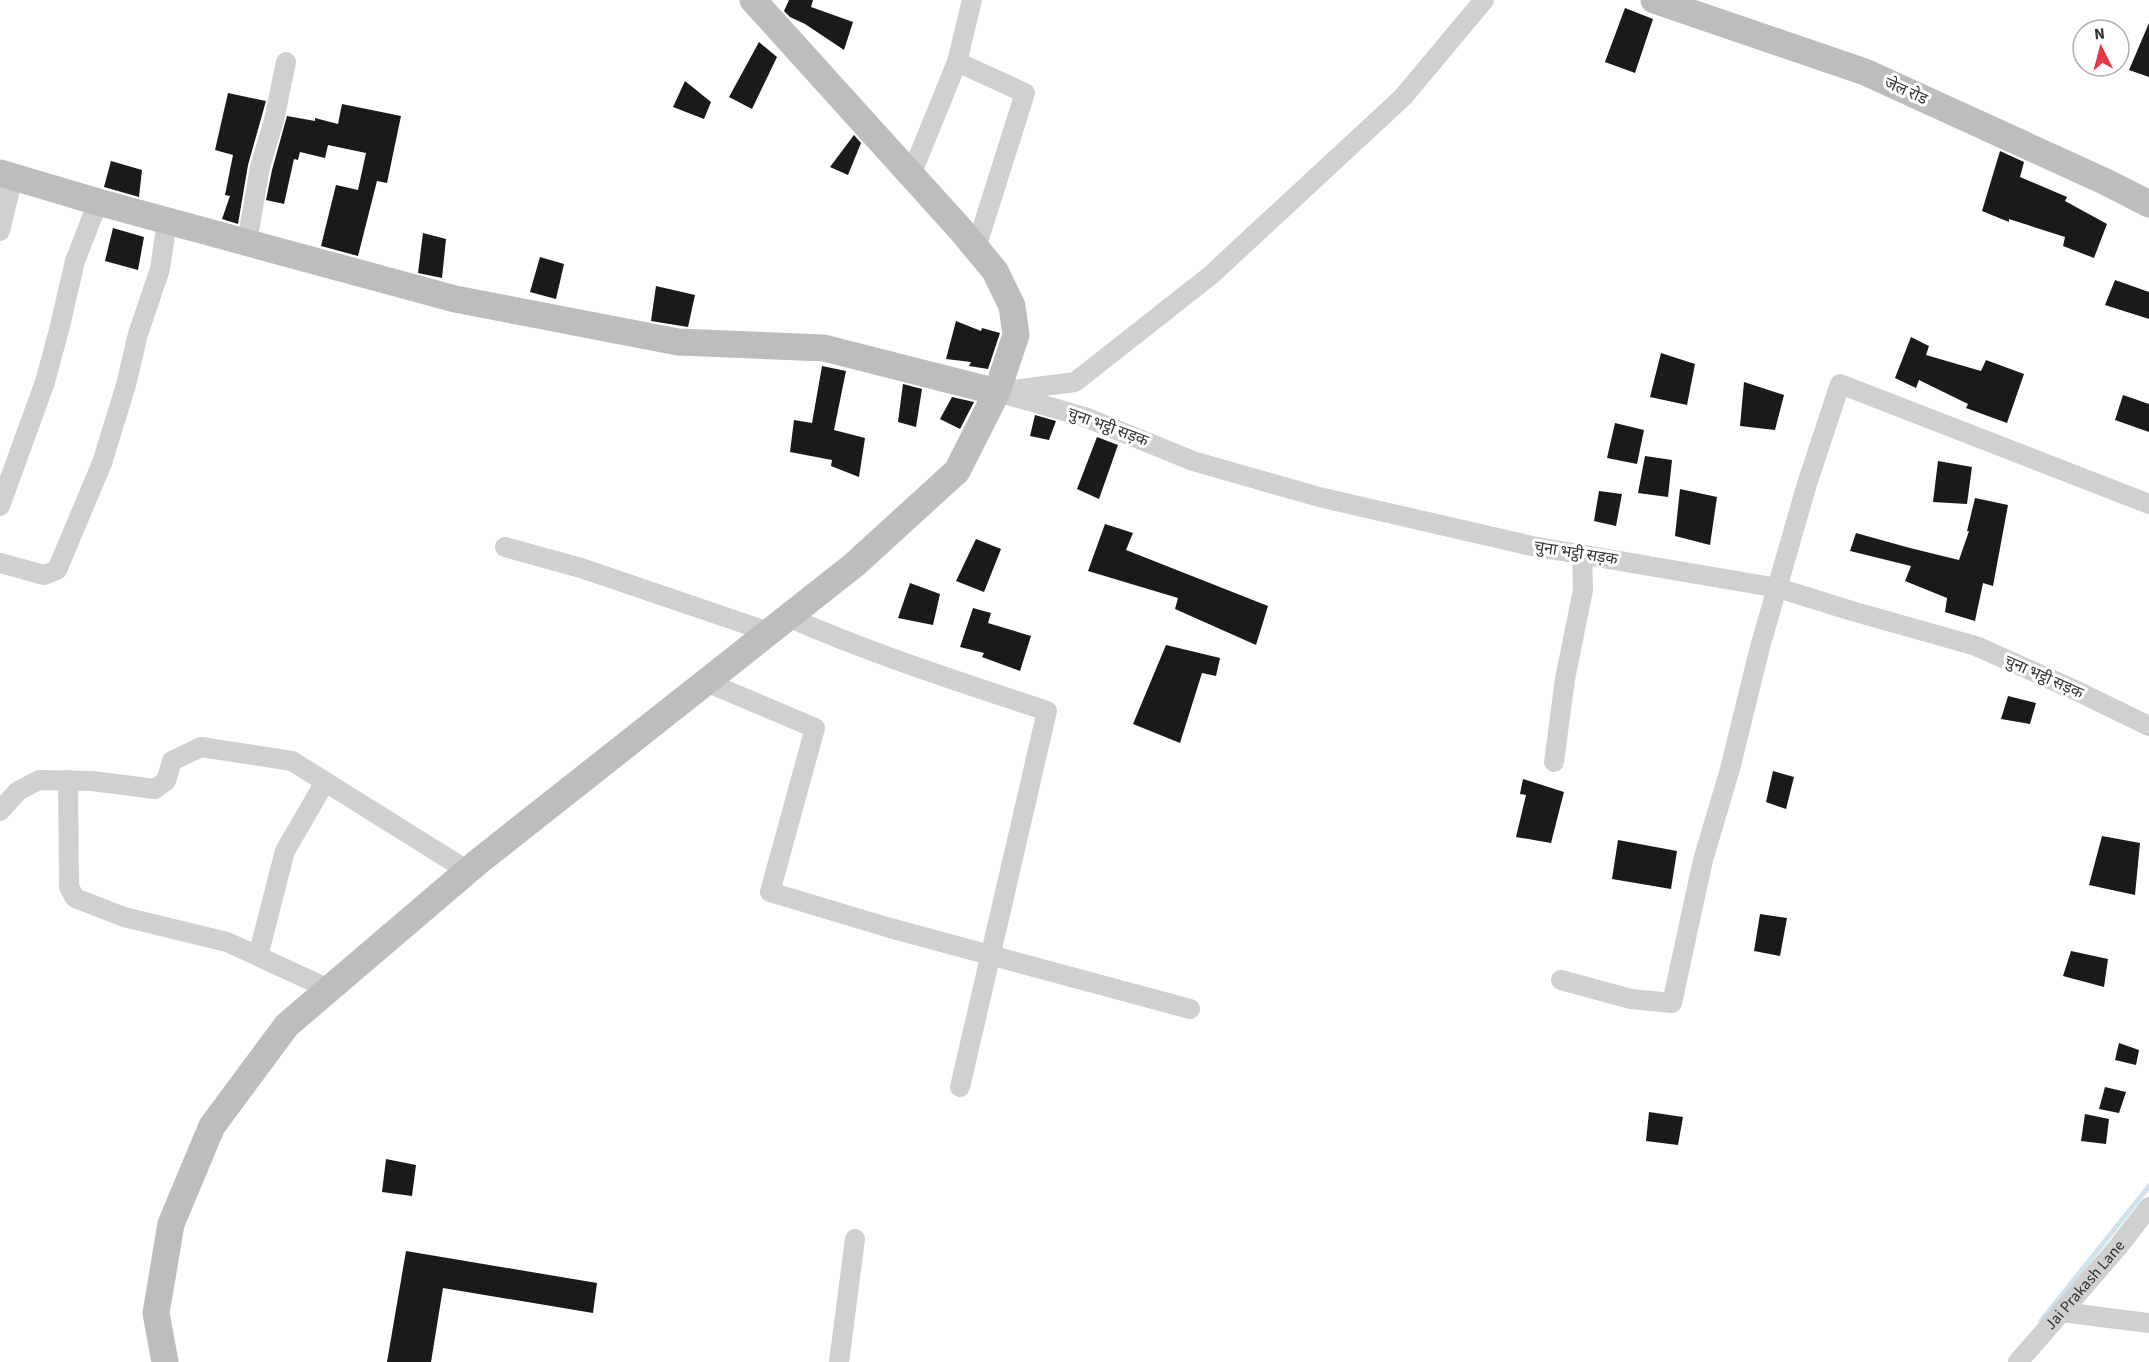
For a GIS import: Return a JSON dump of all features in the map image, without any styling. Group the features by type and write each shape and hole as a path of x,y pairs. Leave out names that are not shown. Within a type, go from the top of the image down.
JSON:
{"street":[{"path":"165,1362 156,1313 171,1224 212,1126 287,1025 468,871 854,565 957,471 997,392 1016,335 1012,306 995,271 753,0"},
{"path":"911,175 957,62 972,0"},
{"path":"0,231 7,175 455,299 678,342 824,348 997,392 1075,382 1211,275 1403,97 1484,0"},
{"name":"जेल रोड","path":"1654,0 1865,72 2106,182 2149,204"},
{"path":"247,243 261,167 286,62"},
{"path":"957,62 1025,93 976,249"},
{"path":"0,506 45,382 75,261 98,202"},
{"path":"0,563 44,575 57,570 102,463 126,385 138,334 160,269 167,221"},
{"path":"1561,980 1630,999 1672,1003 1703,860 1730,769 1760,646 1807,484 1840,384 2149,504"},
{"name":"चुना भट्ठी सड़क","path":"997,392 1085,417 1193,461 1319,497 1532,546 1778,588 1976,646 2149,726"},
{"path":"505,547 779,624 831,636 923,670 1047,711 960,1087"},
{"path":"1554,762 1565,679 1583,590 1582,554"},
{"path":"706,682 815,728 770,892 890,928 1190,1008"},
{"path":"0,811 18,791 39,780 92,781 155,789 166,782 172,761 201,747 292,761 468,871"},
{"path":"68,780 69,887 75,898 124,917 227,942 329,989"},
{"path":"258,956 285,851 325,782"},
{"name":"Jai Prakash Lane","path":"2018,1362 2118,1247 2149,1207"},
{"path":"839,1362 855,1239"},
{"path":"2061,1312 2149,1323"}],"building":[{"path":"789,0 813,0 811,7 853,22 844,50 805,24 790,17 784,11"},
{"path":"1625,8 1653,19 1635,73 1605,62"},
{"path":"2149,23 2149,77 2131,71 2131,65"},
{"path":"759,42 777,57 752,109 729,97"},
{"path":"685,81 711,102 704,119 673,107"},
{"path":"228,93 266,101 248,165 238,224 222,219 230,196 225,195 233,155 215,150"},
{"path":"342,104 401,116 387,183 377,181 358,256 321,246 336,185 358,190 366,153 328,145 325,158 300,152 298,160 294,159 284,204 266,200 287,116 315,121 315,118 338,124"},
{"path":"854,135 861,143 848,175 830,167"},
{"path":"2000,151 2024,162 2020,177 2067,197 2065,201 2107,224 2094,258 2063,246 2065,237 2009,219 2009,222 1982,211"},
{"path":"111,161 142,170 139,197 104,187"},
{"path":"113,228 144,237 138,270 105,261"},
{"path":"423,233 446,239 442,278 418,273"},
{"path":"540,257 564,264 556,299 530,292"},
{"path":"2115,280 2149,292 2149,319 2105,305"},
{"path":"656,286 695,295 688,327 651,321"},
{"path":"956,321 981,331 982,328 1000,333 988,369 969,366 971,362 946,359"},
{"path":"1911,337 1929,346 1926,355 1981,371 1986,360 2024,374 2007,423 1966,408 1968,404 1919,380 1916,388 1895,378"},
{"path":"1661,353 1695,364 1687,405 1650,397"},
{"path":"822,366 846,371 834,430 865,438 859,477 831,466 832,460 790,452 794,420 812,423"},
{"path":"1744,382 1784,395 1775,430 1740,426"},
{"path":"903,384 922,389 916,427 898,422"},
{"path":"2123,395 2149,404 2149,432 2115,420"},
{"path":"952,397 974,402 960,429 940,419"},
{"path":"1035,415 1056,421 1049,440 1030,436"},
{"path":"1615,423 1644,430 1637,464 1607,458"},
{"path":"1097,437 1118,445 1099,499 1077,489"},
{"path":"1645,456 1672,460 1668,497 1638,493"},
{"path":"1938,461 1972,467 1967,504 1933,502"},
{"path":"1680,489 1717,497 1710,545 1675,536"},
{"path":"1599,491 1622,494 1616,526 1594,521"},
{"path":"1975,498 2008,505 1993,586 1983,583 1975,621 1945,612 1947,598 1905,581 1911,566 1850,551 1856,533 1959,560 1969,531 1967,531"},
{"path":"1105,524 1133,533 1126,550 1268,606 1256,645 1175,609 1178,598 1088,571"},
{"path":"976,539 1001,549 984,592 956,581"},
{"path":"910,583 940,594 933,625 898,618"},
{"path":"973,608 991,613 988,623 1031,636 1020,671 982,657 984,653 960,647"},
{"path":"1166,645 1220,658 1216,676 1202,673 1180,743 1133,724"},
{"path":"2008,696 2036,703 2030,724 2001,719"},
{"path":"1773,771 1794,777 1786,809 1766,802"},
{"path":"1523,779 1564,792 1551,843 1516,837 1526,795 1520,794"},
{"path":"2102,836 2140,843 2135,895 2089,885"},
{"path":"1618,840 1677,851 1671,889 1612,879"},
{"path":"1760,914 1787,918 1780,956 1754,951"},
{"path":"2071,951 2108,959 2104,987 2063,976"},
{"path":"2119,1043 2139,1050 2136,1065 2115,1060"},
{"path":"2105,1087 2126,1092 2119,1113 2099,1109"},
{"path":"1649,1112 1683,1117 1678,1145 1646,1141"},
{"path":"2085,1114 2109,1119 2106,1144 2081,1141"},
{"path":"386,1159 416,1165 412,1196 382,1192"},
{"path":"406,1251 597,1283 593,1313 443,1288 431,1362 387,1362"}],"waterway":[{"path":"2041,1321 2149,1186"}]}
